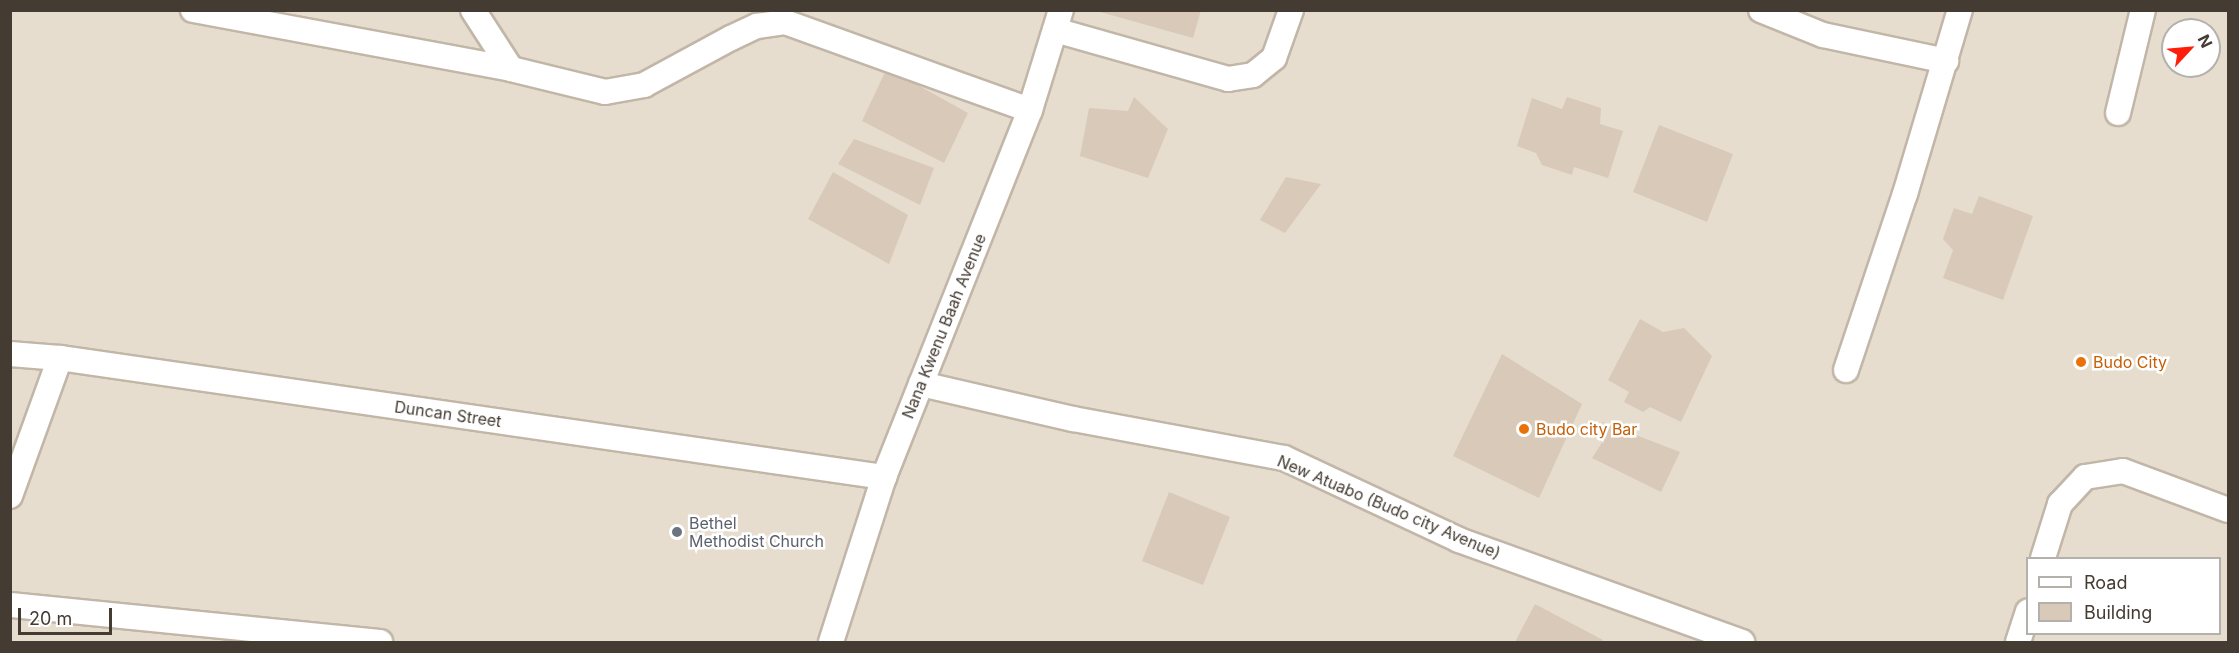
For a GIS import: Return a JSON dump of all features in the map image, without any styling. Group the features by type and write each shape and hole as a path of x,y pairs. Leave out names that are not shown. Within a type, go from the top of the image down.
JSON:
{"street":[{"path":"193,10 511,69 605,92 644,85 757,26 785,22 1030,110"},
{"path":"473,10 511,69"},
{"path":"1058,20 1228,79 1253,75 1274,57 1291,10"},
{"path":"1761,10 1823,35 1946,60"},
{"path":"1846,370 1960,10"},
{"path":"2118,113 2143,10"},
{"name":"Nana Kwenu Baah Avenue","path":"831,642 884,477 1030,110 1058,20"},
{"name":"Duncan Street","path":"10,354 60,358 884,477"},
{"path":"10,496 60,358"},
{"name":"New Atuabo (Budo city Avenue)","path":"921,384 1073,419 1284,458 1459,540 1742,642"},
{"path":"2043,557 2060,504 2085,477 2122,471 2229,510"},
{"path":"10,605 380,642"},
{"path":"2018,642 2026,618"}],"shaded area":[{"path":"11,11 2228,11 2228,642 11,642"}],"building":[{"path":"1093,10 1201,10 1193,38"},
{"path":"887,68 968,113 944,163 862,121"},
{"path":"1134,97 1168,129 1148,178 1080,156 1089,108 1128,111"},
{"path":"1567,97 1601,108 1600,124 1623,131 1608,178 1574,167 1572,175 1542,165 1536,153 1517,146 1532,98 1562,109"},
{"path":"1659,125 1733,154 1707,222 1633,192"},
{"path":"854,139 934,168 920,205 838,164"},
{"path":"833,172 908,215 889,264 808,219"},
{"path":"1286,177 1321,184 1285,233 1260,220"},
{"path":"1979,196 2033,216 2003,300 1943,278 1953,250 1943,239 1954,208 1972,214"},
{"path":"1640,319 1663,332 1684,328 1712,356 1681,422 1650,407 1643,412 1624,402 1629,392 1608,380"},
{"path":"1502,354 1582,404 1539,498 1453,456"},
{"path":"1602,422 1680,452 1661,492 1592,458 1603,441"},
{"path":"1169,492 1230,517 1203,585 1142,561"},
{"path":"1535,604 1603,640 1602,642 1515,642"}],"place":[{"name":"Budo City","path":"2081,362"},
{"name":"Budo city Bar","path":"1524,429"},
{"name":"Bethel Methodist Church","path":"677,532"}]}
